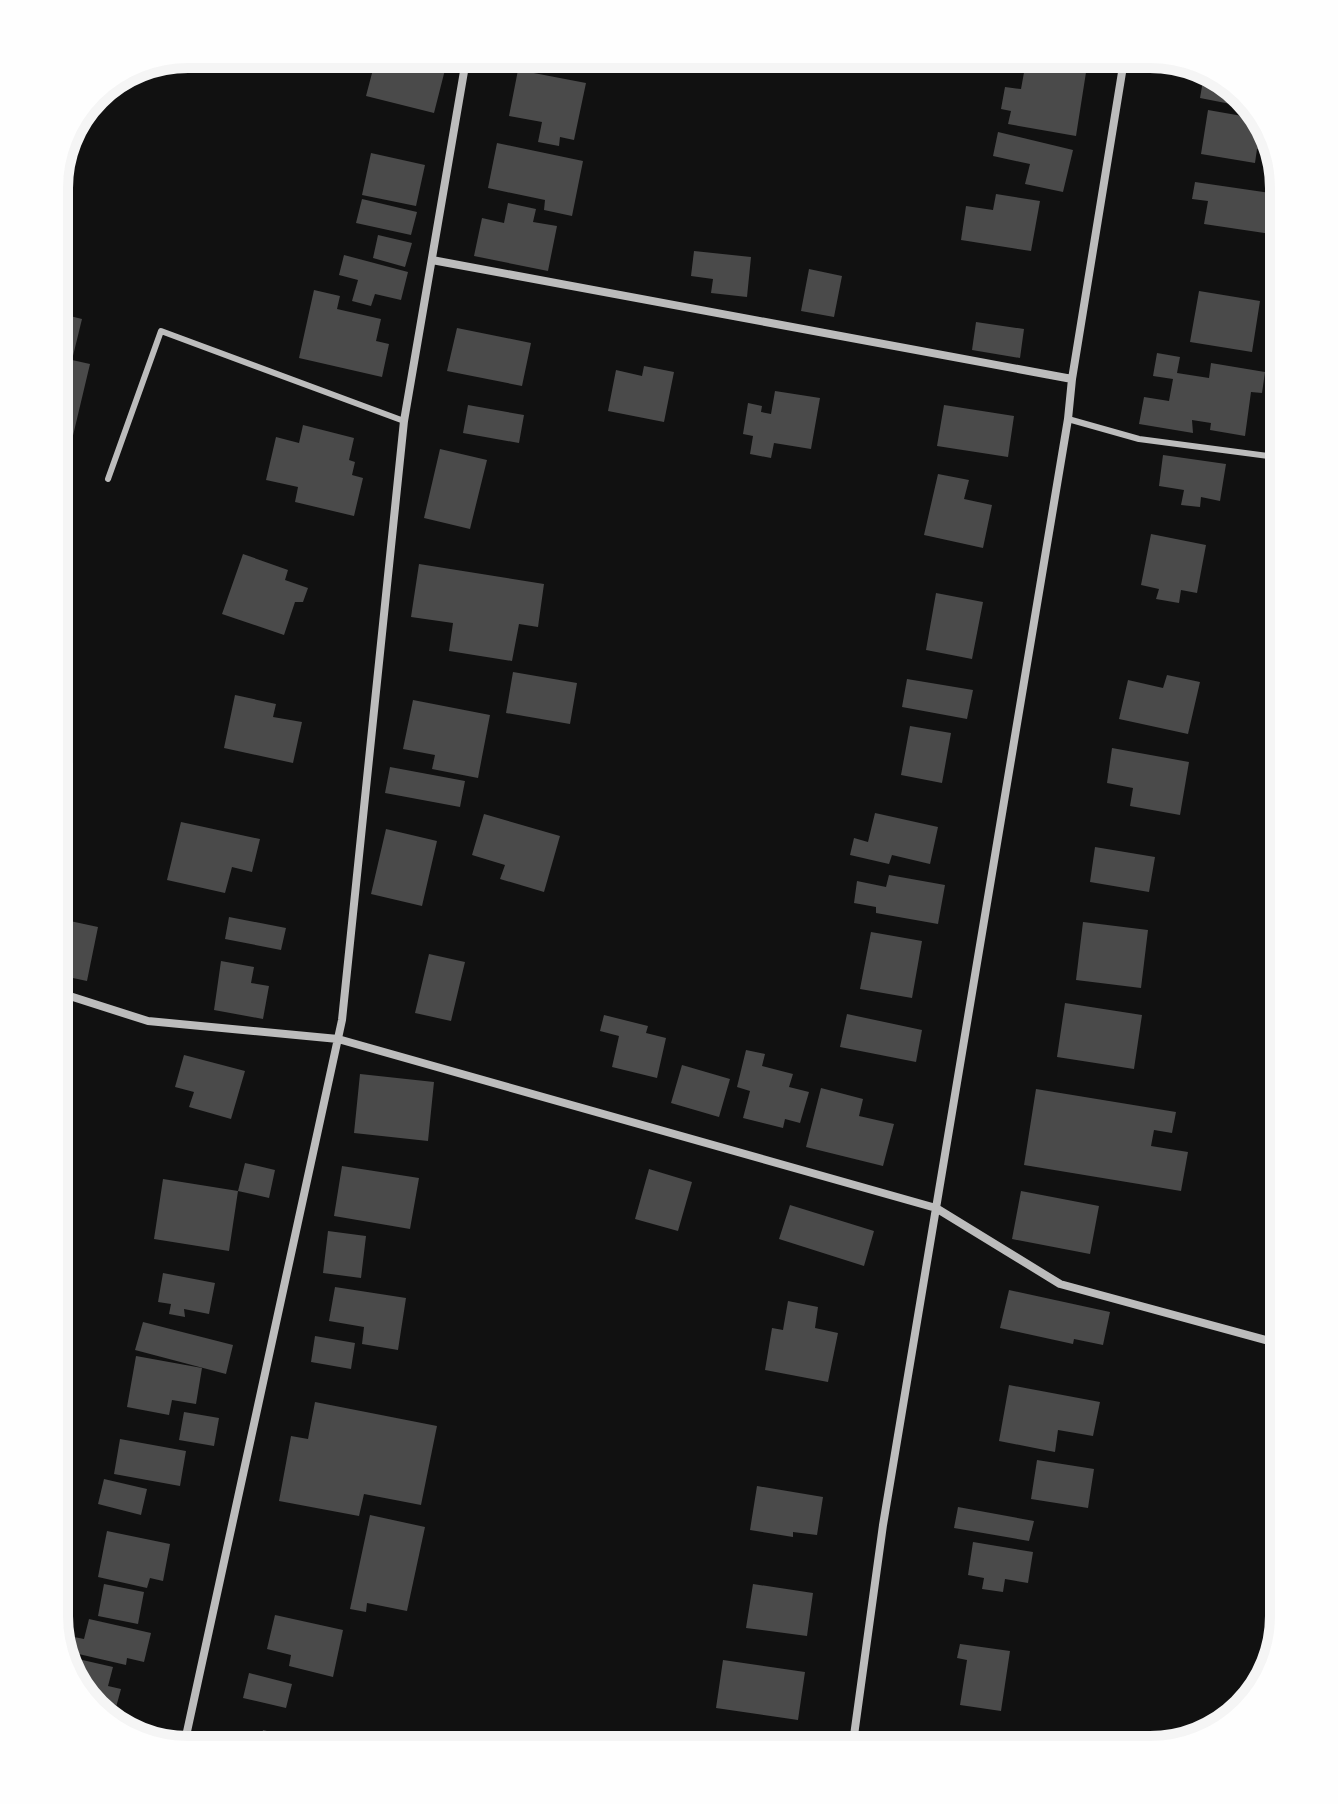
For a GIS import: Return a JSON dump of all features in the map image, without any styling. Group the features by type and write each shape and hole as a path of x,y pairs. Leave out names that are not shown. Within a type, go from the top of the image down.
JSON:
{"street":[{"path":"186,1736 342,1020 404,421 465,68"},
{"path":"854,1736 883,1525 1068,419 1123,68"},
{"path":"432,260 1072,379"},
{"path":"68,995 148,1021 338,1039 936,1208 1060,1284 1270,1341"}],"lane":[{"path":"108,479 161,331 404,421"},
{"path":"1068,419 1139,439 1270,456"}],"building":[{"path":"373,68 445,68 434,113 366,96"},
{"path":"541,68 561,68 560,73"},
{"path":"1025,68 1087,68 1076,136 1008,124 1011,111 1001,109 1005,87 1021,89"},
{"path":"518,70 586,83 574,140 560,137 559,146 538,142 542,122 509,116"},
{"path":"1203,80 1236,105 1200,98"},
{"path":"1208,110 1246,117 1264,150 1257,149 1255,163 1201,154"},
{"path":"998,132 1073,150 1063,192 1025,184 1030,164 993,156"},
{"path":"497,143 583,161 572,216 544,210 545,200 488,188"},
{"path":"371,153 425,165 416,206 362,195"},
{"path":"1195,182 1270,193 1270,234 1204,224 1208,201 1192,199"},
{"path":"996,194 1040,201 1031,251 961,240 966,206 993,210"},
{"path":"362,199 417,212 411,235 356,223"},
{"path":"508,203 536,209 533,222 557,226 548,271 474,256 482,218 504,223"},
{"path":"378,235 412,243 405,267 373,258"},
{"path":"694,251 751,257 747,297 711,293 713,279 691,276"},
{"path":"344,255 408,272 401,300 375,294 371,306 352,301 358,280 339,275"},
{"path":"809,269 842,276 834,317 801,311"},
{"path":"314,290 340,296 337,309 381,319 376,341 389,344 382,377 299,358"},
{"path":"1199,291 1260,301 1252,352 1190,342"},
{"path":"68,316 82,319 72,360 90,364 71,444 68,443"},
{"path":"976,322 1024,329 1020,358 972,350"},
{"path":"457,328 531,343 522,386 447,371"},
{"path":"1157,353 1180,357 1177,373 1209,378 1211,363 1265,372 1262,393 1251,392 1245,436 1210,430 1211,423 1192,420 1193,433 1139,424 1144,397 1169,401 1173,379 1153,376"},
{"path":"644,366 674,372 664,422 608,411 616,370 642,376"},
{"path":"775,391 820,398 811,449 774,443 771,458 750,454 753,436 743,434 748,403 762,406 761,412 771,414"},
{"path":"468,405 524,415 519,443 463,433"},
{"path":"944,405 1014,416 1008,457 937,446"},
{"path":"303,425 354,438 349,460 355,462 352,475 363,478 354,516 295,502 298,487 266,480 276,437 299,443"},
{"path":"440,449 487,460 470,529 424,518"},
{"path":"1163,455 1226,464 1220,501 1201,497 1200,507 1181,505 1184,490 1159,486"},
{"path":"938,474 969,480 964,499 992,505 983,548 924,535"},
{"path":"1151,534 1206,545 1197,593 1181,590 1179,603 1156,599 1159,589 1141,585"},
{"path":"243,554 288,570 285,580 308,588 303,602 295,602 284,635 222,614"},
{"path":"419,564 544,584 538,627 519,624 512,661 449,651 453,623 411,617"},
{"path":"936,593 983,602 972,659 926,650"},
{"path":"513,672 577,683 570,724 506,713"},
{"path":"1167,675 1200,682 1188,734 1119,719 1128,680 1163,688"},
{"path":"907,679 973,690 967,719 902,707"},
{"path":"235,695 276,704 273,717 302,722 293,763 224,748"},
{"path":"413,700 490,715 478,778 432,769 435,755 403,749"},
{"path":"910,726 951,733 942,783 901,775"},
{"path":"1112,748 1189,762 1180,815 1130,806 1133,788 1107,783"},
{"path":"390,767 465,781 460,807 385,793"},
{"path":"875,813 938,827 930,864 892,855 889,864 850,855 854,838 868,842"},
{"path":"484,814 560,836 544,892 500,879 505,865 472,855"},
{"path":"181,822 260,839 252,872 232,867 225,893 167,880"},
{"path":"386,829 437,841 422,906 371,894"},
{"path":"1095,847 1155,857 1149,892 1090,882"},
{"path":"889,875 945,885 938,924 876,913 876,907 854,903 857,881 886,887"},
{"path":"229,917 286,928 281,950 225,939"},
{"path":"68,921 98,927 87,981 68,977"},
{"path":"1083,922 1148,930 1141,988 1076,980"},
{"path":"871,932 922,941 912,998 860,989"},
{"path":"429,954 465,962 451,1021 415,1013"},
{"path":"221,961 254,967 251,983 269,986 263,1019 214,1010"},
{"path":"1065,1003 1142,1015 1134,1069 1057,1057"},
{"path":"847,1014 922,1030 916,1062 840,1047"},
{"path":"604,1015 648,1026 646,1033 666,1038 657,1078 612,1067 619,1036 600,1031"},
{"path":"746,1050 765,1054 762,1066 793,1074 789,1087 809,1092 800,1123 785,1119 783,1128 743,1118 750,1091 737,1087"},
{"path":"184,1055 245,1071 231,1119 189,1107 194,1092 175,1087"},
{"path":"682,1065 730,1079 719,1117 671,1103"},
{"path":"360,1074 434,1082 428,1141 354,1133"},
{"path":"821,1088 863,1099 859,1116 894,1124 883,1166 806,1147"},
{"path":"1036,1089 1176,1112 1172,1133 1154,1130 1151,1146 1188,1152 1181,1191 1024,1165"},
{"path":"245,1163 275,1170 269,1198 238,1191"},
{"path":"342,1166 419,1178 410,1229 334,1216"},
{"path":"649,1169 692,1182 678,1231 635,1219"},
{"path":"163,1179 238,1191 229,1251 154,1239"},
{"path":"1021,1191 1099,1206 1090,1254 1012,1239"},
{"path":"790,1205 874,1231 864,1266 779,1239"},
{"path":"328,1231 366,1236 361,1278 323,1273"},
{"path":"163,1273 215,1283 209,1314 184,1309 185,1317 169,1314 171,1304 158,1302"},
{"path":"335,1287 406,1298 398,1350 362,1344 364,1327 329,1321"},
{"path":"1009,1290 1110,1312 1103,1345 1074,1339 1073,1344 1000,1328"},
{"path":"788,1301 818,1307 815,1328 838,1333 828,1382 765,1370 772,1328 783,1330"},
{"path":"143,1322 233,1345 226,1374 135,1350"},
{"path":"315,1336 355,1343 351,1369 311,1362"},
{"path":"136,1356 202,1368 196,1404 172,1400 169,1415 127,1407"},
{"path":"1009,1385 1100,1402 1093,1436 1058,1430 1055,1452 999,1441"},
{"path":"315,1402 437,1426 421,1505 364,1494 359,1516 279,1501 291,1436 308,1439"},
{"path":"184,1412 219,1418 214,1446 179,1440"},
{"path":"120,1439 186,1451 180,1486 114,1474"},
{"path":"1037,1460 1094,1469 1088,1508 1031,1499"},
{"path":"104,1479 147,1489 141,1515 98,1504"},
{"path":"757,1486 823,1497 817,1535 793,1532 793,1537 750,1530"},
{"path":"958,1507 1034,1521 1029,1541 954,1528"},
{"path":"370,1515 425,1527 407,1611 367,1603 366,1612 350,1609"},
{"path":"107,1531 170,1544 163,1581 150,1578 147,1588 98,1577"},
{"path":"973,1542 1033,1552 1028,1583 1005,1579 1003,1592 982,1589 984,1578 968,1575"},
{"path":"104,1584 144,1592 138,1624 98,1616"},
{"path":"753,1584 813,1593 807,1636 746,1628"},
{"path":"275,1615 343,1630 333,1677 289,1666 291,1655 267,1649"},
{"path":"89,1619 151,1633 144,1662 127,1658 126,1665 74,1653 74,1637 84,1639"},
{"path":"960,1644 1010,1651 1001,1711 960,1705 967,1660 957,1658"},
{"path":"76,1658 113,1667 108,1686 121,1689 115,1711 98,1695"},
{"path":"723,1660 805,1672 798,1720 716,1708"},
{"path":"249,1673 292,1684 286,1708 243,1698"},
{"path":"263,1730 287,1736 262,1736"}]}
